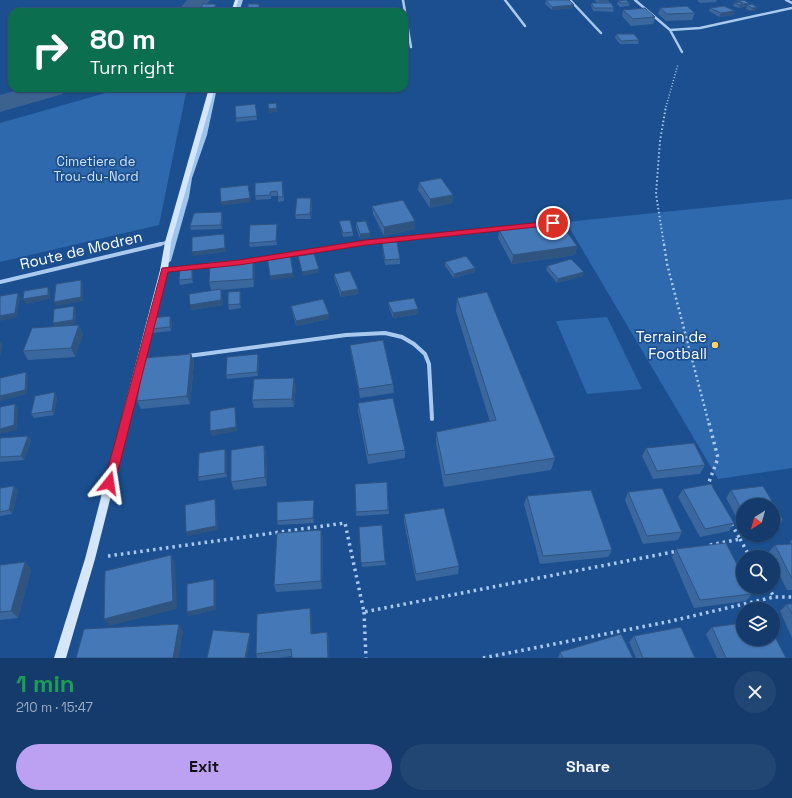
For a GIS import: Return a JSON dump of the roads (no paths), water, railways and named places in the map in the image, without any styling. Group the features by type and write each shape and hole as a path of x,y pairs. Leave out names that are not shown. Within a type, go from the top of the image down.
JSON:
{"main road":[{"path":"60,658 90,559 144,362 164,270 168,242 211,92"}],"street":[{"path":"505,0 525,26"},
{"path":"570,0 601,33"},
{"path":"636,0 670,30 682,52"},
{"path":"786,0 792,3"},
{"path":"670,30 700,28 792,8"},
{"path":"408,29 411,47"},
{"path":"551,224 566,222"},
{"path":"284,255 366,242 522,227"},
{"name":"Route de Modren","path":"0,282 168,242"},
{"path":"246,261 276,256"},
{"path":"164,270 216,265"},
{"path":"180,357 346,335 385,333 414,344 425,354 429,364 432,419"}],"waterway":[{"path":"192,8 199,0"},
{"path":"238,8 241,0"},
{"path":"0,104 40,92"},
{"path":"168,261 186,197 189,178 204,135 214,92"}],"place":[{"name":"Terrain de Football","path":"715,345"}],"park label":[{"name":"Cimetiere de Trou-du-Nord","path":"96,168"}]}
